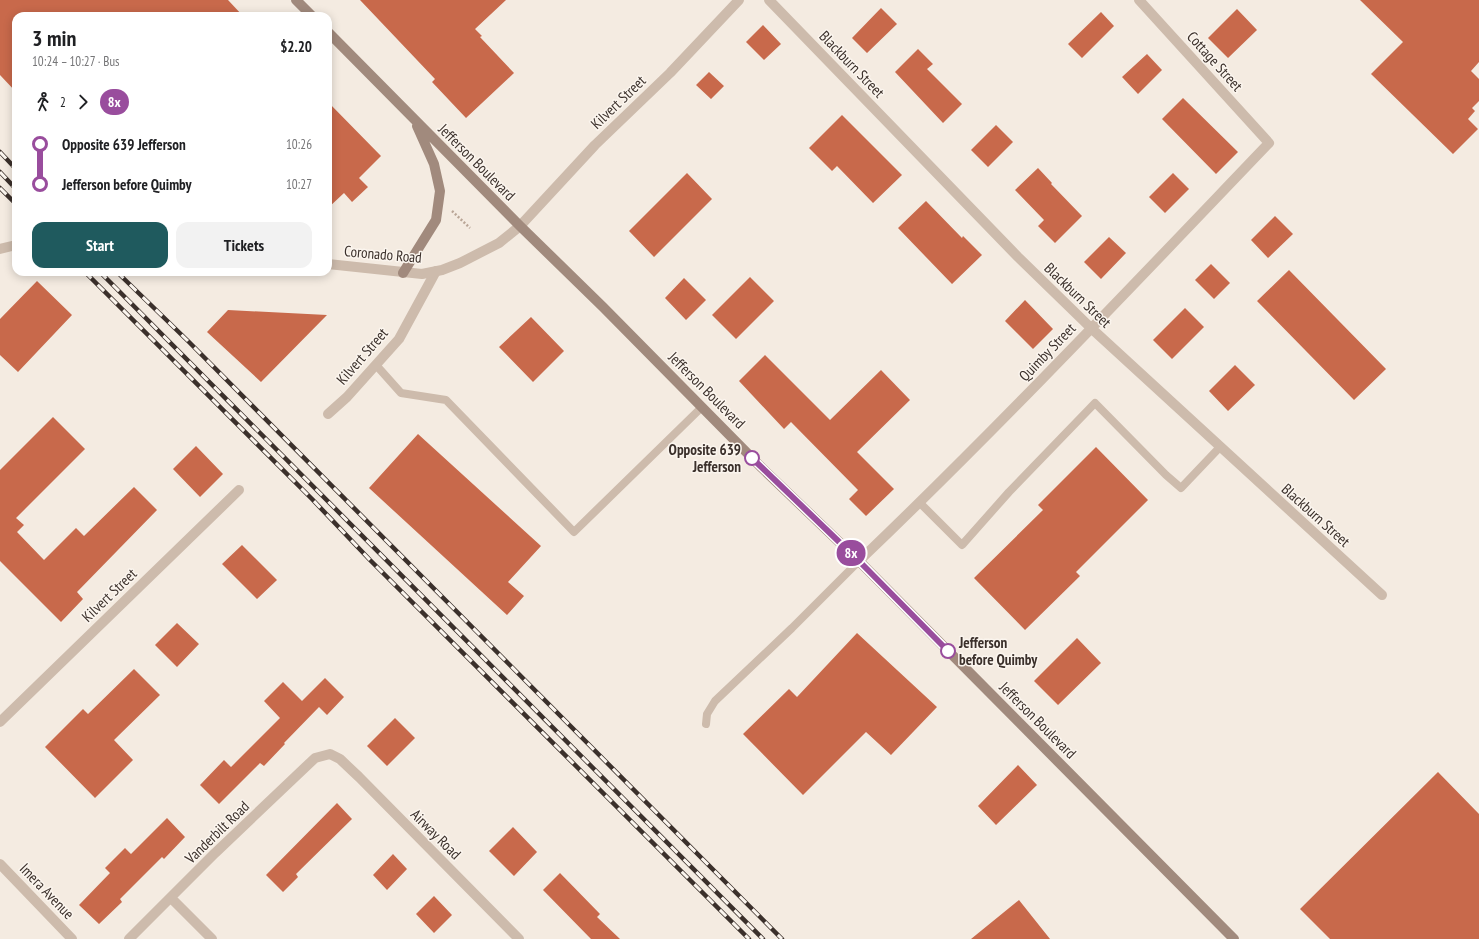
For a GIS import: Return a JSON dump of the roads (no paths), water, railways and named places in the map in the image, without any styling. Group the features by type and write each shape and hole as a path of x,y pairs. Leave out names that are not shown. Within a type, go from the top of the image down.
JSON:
{"main road":[{"path":"296,0 308,12"},
{"name":"Jefferson Boulevard","path":"332,36 414,121 603,307 762,468 859,561 1234,939"},
{"path":"403,273 436,220 440,192 434,164 414,121"}],"street":[{"name":"Kilvert Street","path":"520,226 595,145 670,73 739,0"},
{"name":"Blackburn Street","path":"769,0 1018,257 1091,328 1382,595"},
{"name":"Cottage Street","path":"1138,0 1269,143"},
{"name":"Quimby Street","path":"859,561 920,503 1269,143"},
{"name":"Coronado Road","path":"332,264 422,274 460,263 499,243 520,226"},
{"path":"0,249 12,247"},
{"name":"Kilvert Street","path":"328,414 347,397 399,339 436,271"},
{"name":"Kilvert Street","path":"0,722 239,490"},
{"name":"Vanderbilt Road","path":"129,939 215,853 315,758 330,754"},
{"name":"Airway Road","path":"330,754 340,760 359,777 519,939"},
{"name":"Imera Avenue","path":"0,864 72,939"},
{"path":"171,898 212,939"}],"lane":[{"path":"376,366 400,393 446,400 574,532 702,407"},
{"path":"920,503 962,545 1009,492 1095,404 1181,488 1220,447"},
{"path":"706,724 707,714 715,701 792,628 859,561"}],"railway":[{"path":"0,152 12,165"},
{"path":"0,172 12,185"},
{"path":"0,188 12,200"},
{"path":"89,276 312,499 370,560 749,939"},
{"path":"104,276 763,939"},
{"path":"121,276 189,342 782,939"}],"place":[{"name":"Opposite 639 Jefferson","path":"752,458"},
{"name":"Jefferson before Quimby","path":"948,651"}]}
